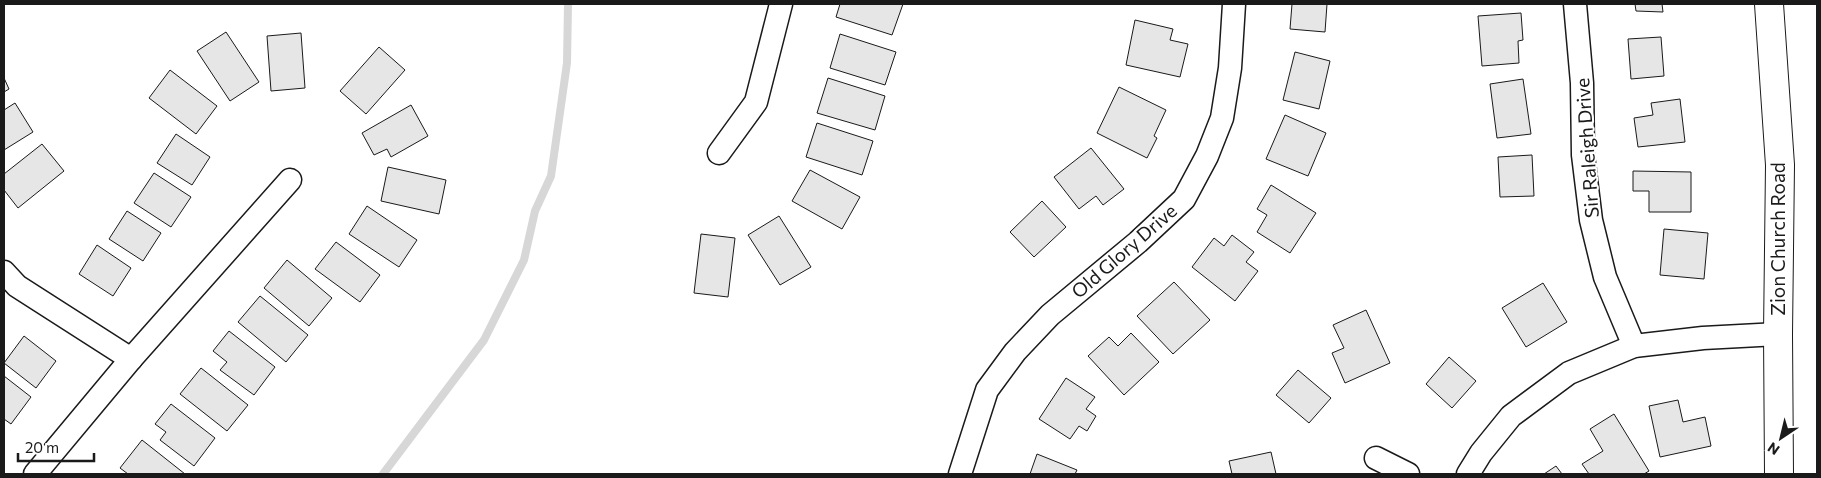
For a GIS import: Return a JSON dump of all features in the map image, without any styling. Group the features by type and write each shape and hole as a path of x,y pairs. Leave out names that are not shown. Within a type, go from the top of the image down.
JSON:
{"street":[{"path":"719,153 756,102 781,4"},
{"name":"Old Glory Drive","path":"960,474 987,390 1016,352 1050,315 1138,242 1184,199 1207,156 1222,118 1230,68 1234,4"},
{"name":"Sir Raleigh Drive","path":"1575,4 1582,83 1584,155 1591,220 1605,277 1634,346"},
{"name":"Zion Church Road","path":"1769,4 1780,165 1779,474"},
{"path":"35,474 131,359 290,180"},
{"path":"4,272 17,286 131,359"},
{"path":"1468,474 1481,453 1512,416 1569,373 1634,346 1703,338 1778,334"},
{"path":"1376,458 1408,474"}],"building":[{"path":"840,4 903,4 892,35 836,17"},
{"path":"1292,4 1327,4 1325,32 1290,29"},
{"path":"1635,4 1662,4 1663,12 1636,11"},
{"path":"1521,13 1523,40 1518,41 1519,63 1482,66 1478,16"},
{"path":"1135,20 1173,29 1170,40 1188,44 1180,77 1126,65"},
{"path":"226,32 259,82 230,101 197,51"},
{"path":"301,33 305,88 271,91 267,36"},
{"path":"840,34 896,52 885,85 830,68"},
{"path":"1661,37 1664,76 1631,79 1628,39"},
{"path":"379,47 405,70 366,114 340,91"},
{"path":"1295,52 1330,61 1319,109 1283,100"},
{"path":"170,70 217,106 196,134 149,98"},
{"path":"4,78 9,89 4,92"},
{"path":"828,78 885,96 875,130 817,113"},
{"path":"1523,79 1531,134 1497,138 1490,84"},
{"path":"1119,87 1166,110 1154,136 1157,138 1147,158 1097,133"},
{"path":"1680,99 1685,142 1638,147 1634,118 1653,115 1651,103"},
{"path":"15,103 33,132 4,150 4,110"},
{"path":"411,105 428,136 391,157 387,149 374,155 362,133"},
{"path":"1285,115 1326,133 1308,176 1266,159"},
{"path":"817,123 873,141 862,175 806,157"},
{"path":"176,134 210,157 192,185 157,163"},
{"path":"42,144 64,171 18,208 4,190 4,174"},
{"path":"1091,148 1124,189 1103,205 1096,196 1079,209 1054,177"},
{"path":"1532,155 1534,196 1500,197 1498,157"},
{"path":"388,167 446,180 439,214 381,201"},
{"path":"810,170 860,197 842,229 792,201"},
{"path":"1633,171 1691,172 1691,212 1649,212 1649,191 1633,191"},
{"path":"154,173 191,197 171,227 134,203"},
{"path":"1271,185 1316,213 1290,253 1257,232 1267,215 1257,209"},
{"path":"1042,201 1066,227 1034,257 1010,232"},
{"path":"367,206 417,240 399,267 349,234"},
{"path":"127,211 161,233 143,261 109,239"},
{"path":"779,216 811,267 780,285 748,235"},
{"path":"1664,229 1708,233 1704,279 1660,275"},
{"path":"701,234 735,238 728,297 694,293"},
{"path":"1232,235 1254,252 1246,262 1258,271 1235,301 1192,267 1214,238 1224,246"},
{"path":"336,242 380,275 360,302 315,269"},
{"path":"97,245 131,268 113,296 79,274"},
{"path":"287,260 332,298 309,326 264,288"},
{"path":"1174,282 1210,320 1173,354 1137,316"},
{"path":"1543,283 1567,322 1526,347 1502,308"},
{"path":"260,296 308,335 286,362 238,322"},
{"path":"1366,310 1390,363 1345,383 1332,353 1344,348 1333,325"},
{"path":"229,331 275,367 254,395 220,370 227,362 213,351"},
{"path":"1131,333 1159,362 1124,395 1088,356 1109,337 1118,346"},
{"path":"24,336 56,361 36,388 4,363"},
{"path":"1449,357 1476,381 1452,408 1426,384"},
{"path":"201,368 248,405 227,431 180,394"},
{"path":"1298,370 1331,398 1309,423 1276,395"},
{"path":"4,376 31,397 11,424 4,419"},
{"path":"1066,378 1095,397 1086,409 1096,416 1087,431 1079,426 1070,439 1039,419"},
{"path":"1678,400 1683,422 1705,417 1711,446 1660,457 1649,406"},
{"path":"171,404 215,438 194,466 160,440 166,432 155,424"},
{"path":"1614,414 1649,471 1644,474 1589,474 1582,464 1603,451 1590,429"},
{"path":"142,440 185,474 128,474 120,468"},
{"path":"1271,452 1276,474 1232,474 1229,461"},
{"path":"1037,454 1077,470 1075,474 1030,474"},
{"path":"1556,466 1562,474 1544,474"}],"waterway":[{"path":"383,474 484,340 524,260 535,211 551,176 567,63 568,4"}]}
